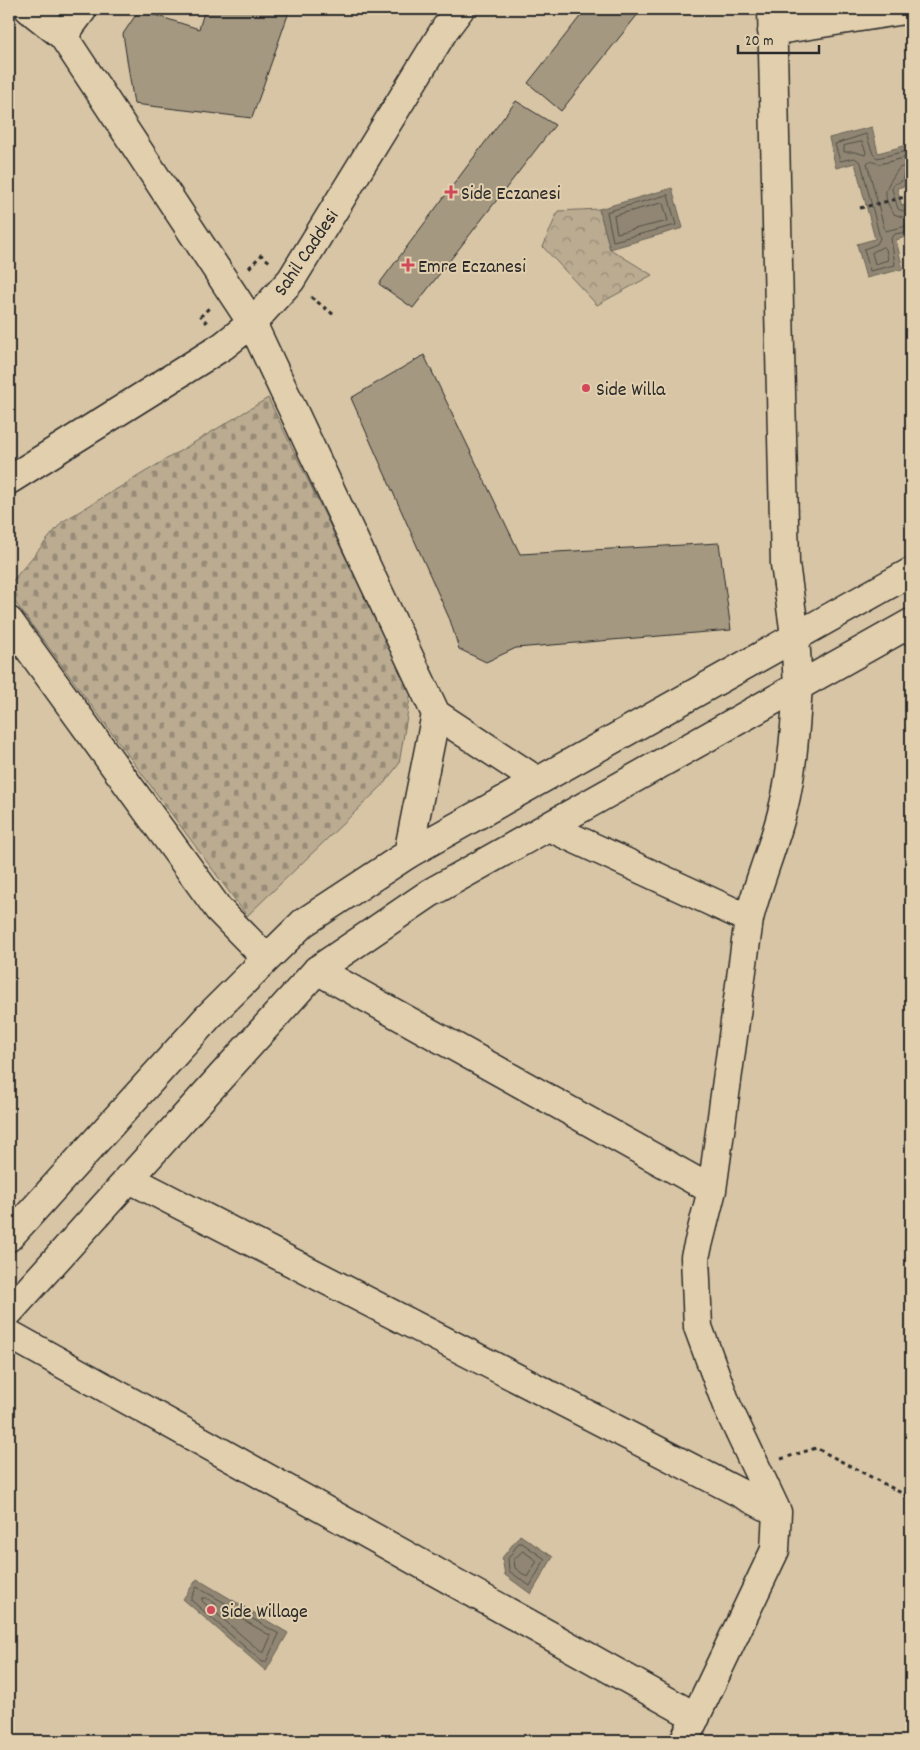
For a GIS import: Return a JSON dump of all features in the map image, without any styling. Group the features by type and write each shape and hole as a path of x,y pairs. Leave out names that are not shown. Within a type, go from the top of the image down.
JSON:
{"street":[{"path":"29,9 64,36 252,322 436,714 536,780"},
{"path":"64,36 83,9"},
{"name":"Sahil Caddesi","path":"9,480 223,346 252,322 291,280 445,29 460,9"},
{"path":"9,1334 690,1729 775,1550 777,1512 727,1406 698,1327 696,1257 712,1190 749,919 757,887 783,808 795,739 798,686 795,635 785,564 772,20 911,10"},
{"path":"9,1237 208,1016 303,923 408,854 536,780 911,572"},
{"path":"9,621 219,910 266,958"},
{"path":"9,1312 317,970 430,893 911,623"},
{"path":"408,854 436,714"},
{"path":"548,827 749,919"},
{"path":"317,970 712,1190"},
{"path":"128,1178 777,1512"}],"path":[{"path":"860,208 905,198"},
{"path":"756,1466 816,1448 911,1498"}],"green space":[{"path":"599,209 610,249 652,275 597,305 543,247 558,211"},
{"path":"268,398 411,692 399,764 382,786 247,916 9,594 9,585 62,522"}],"water":[{"path":"872,127 878,153 911,144 911,174 907,176 909,185 897,188 902,206 911,203 911,235 896,240 903,269 866,278 857,244 875,239 855,163 836,168 829,138"},
{"path":"672,188 683,228 610,249 599,209"},
{"path":"520,1535 553,1557 531,1594 505,1575 502,1558"},
{"path":"197,1579 288,1633 266,1671 183,1599"}],"building":[{"path":"205,9 290,9 252,118 134,104 123,34 139,10 199,29"},
{"path":"586,9 642,9 561,111 528,83"},
{"path":"516,101 555,125 413,308 379,284"},
{"path":"424,355 520,554 719,543 731,630 516,648 486,662 459,649 450,620 351,398"}],"place":[{"name":"Side Eczanesi","path":"451,192"},
{"name":"Emre Eczanesi","path":"408,265"},
{"name":"Side Willa","path":"586,388"},
{"name":"Side Willage","path":"211,1610"}]}
